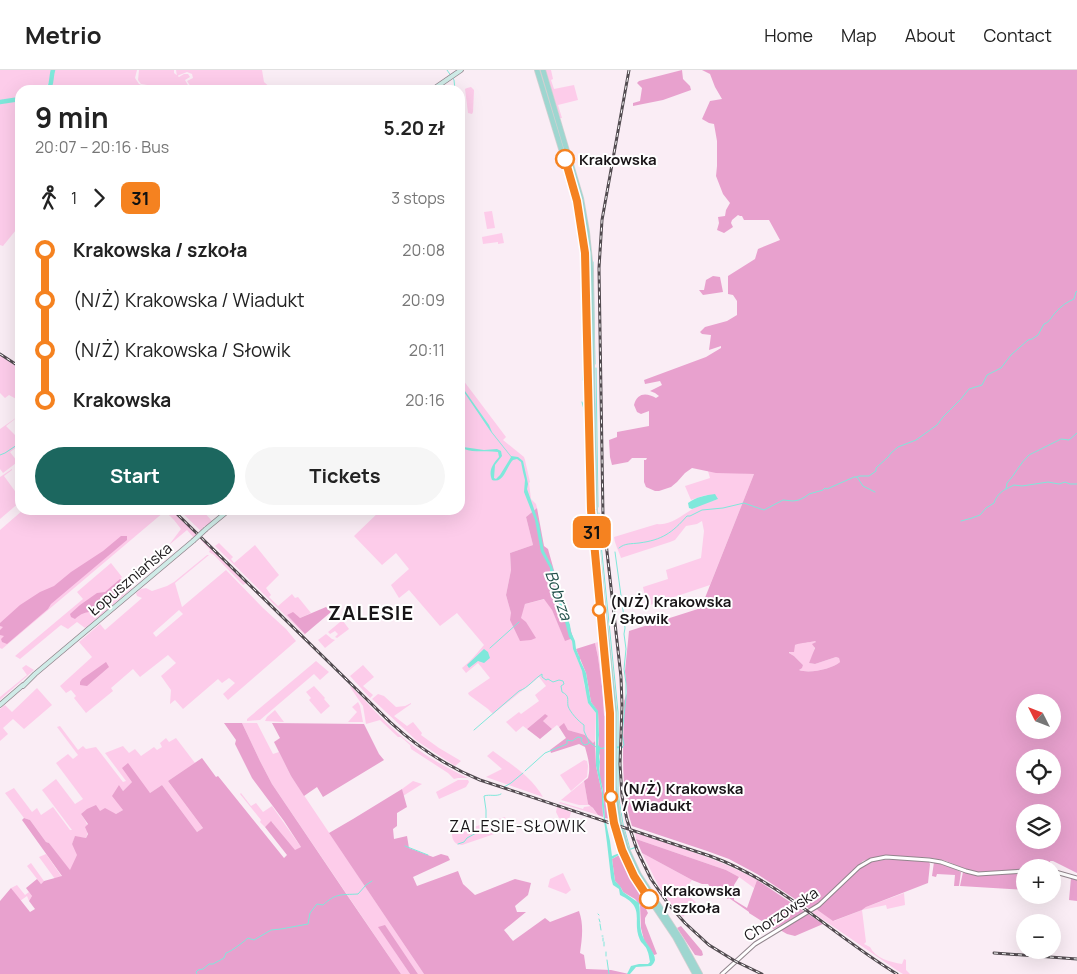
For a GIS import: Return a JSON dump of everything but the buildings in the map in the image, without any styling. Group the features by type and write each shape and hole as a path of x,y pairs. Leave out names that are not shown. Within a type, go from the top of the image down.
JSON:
{"main road":[{"path":"439,85 461,70"},
{"path":"537,70 577,201 585,253 591,510 610,713 610,786 613,815 622,850 634,876 675,937 695,974"},
{"path":"542,70 581,198 591,271 596,534 614,709 614,786 616,805 626,847 639,875 682,941 700,974"},
{"name":"Łopuszniańska","path":"0,705 223,515"}],"street":[{"name":"Chorzowska","path":"722,974 759,941 820,905 861,865 871,860 886,857 929,860 978,874 1016,872"},
{"path":"1061,874 1077,878"}],"shaded area":[{"path":"0,70 52,70 48,85 15,85 15,231 3,246 0,245"},
{"path":"54,70 137,70 135,78 141,85 51,85"},
{"path":"139,70 174,70 174,73 179,77 188,74 190,77 185,80 188,85 147,85 141,84 138,80"},
{"path":"176,70 262,70 264,82 267,85 190,85 187,81 193,78 192,74 187,72 177,76"},
{"path":"539,70 541,70 573,175 583,217 588,266 590,386 585,237 577,195"},
{"path":"545,70 551,70 553,79 551,80 554,89 574,85 578,100 558,105 562,118 560,118"},
{"path":"682,70 683,79 690,86 691,90 663,100 633,106 633,103 640,101 642,88 637,83 639,81"},
{"path":"702,70 1077,70 1077,873 1061,865 1061,859 1016,859 1016,871 981,873 931,858 875,857 863,861 827,897 810,909 757,874 729,859 632,826 625,795 623,764 624,701 627,693 625,671 629,631 701,608 754,474 716,473 692,468 671,487 655,491 646,487 644,482 644,460 647,458 632,458 628,462 612,465 610,457 609,440 617,437 617,432 649,426 649,411 641,414 637,412 634,405 635,401 645,394 656,398 659,396 650,391 662,385 660,381 645,384 644,380 706,357 721,348 721,346 709,350 711,335 700,332 705,327 727,321 737,315 737,301 733,295 728,294 728,276 755,259 758,249 780,240 769,220 744,220 742,216 738,215 732,220 733,227 724,233 717,230 718,217 725,216 730,203 723,194 716,176 717,141 714,124 702,119 710,101 722,99 710,74","holes":["815,641 812,644 815,648 809,663 815,664 836,657 839,658 840,662 832,667 820,670 799,670 803,665 789,652 794,652 795,645"]},
{"path":"471,87 474,90 472,114 468,113 465,89"},
{"path":"492,211 495,228 487,229 484,212"},
{"path":"502,233 504,243 483,244 482,237"},
{"path":"713,276 720,277 723,292 703,295 699,290 704,290 706,280"},
{"path":"0,355 15,366 15,398 9,395 5,398 0,393"},
{"path":"465,383 506,437 503,440 524,457 530,482 531,499 537,508 526,517 533,545 510,553 511,570 506,595 511,613 520,618 525,604 545,599 565,640 571,638 573,649 583,673 588,703 596,713 595,741 593,743 568,730 564,724 559,727 557,725 552,729 543,721 545,714 527,729 523,726 516,732 506,722 539,701 535,695 546,686 539,677 493,714 469,695 468,693 490,678 478,663 466,673 462,668 484,645 457,613 440,626 409,590 399,598 391,585 409,569 396,553 382,565 354,536 376,515 465,515"},
{"path":"15,418 6,426 15,435 15,448 10,452 15,458 15,464 3,473 0,469 0,429"},
{"path":"12,469 4,476 15,491 15,506 0,519 0,477"},
{"path":"708,471 754,474 710,585 647,606 643,587 668,579 666,570 701,558 704,531 702,521 686,526 675,540 621,558 614,537 670,522 697,507 718,499 706,495 691,500 685,486 710,478"},
{"path":"537,508 544,546 548,549 573,638 565,641 552,610 544,599 525,604 521,618 526,622 536,638 520,641 510,620 511,613 506,595 511,570 510,553 533,545 526,517"},
{"path":"17,515 160,515 2,649 0,648 0,530"},
{"path":"169,515 177,515 197,535 194,538 187,530 169,545 181,529"},
{"path":"184,515 207,515 212,521 206,527 204,526 201,531"},
{"path":"121,536 127,536 127,540 7,644 2,642 1,639 4,636 0,635 0,630 3,627 0,626 0,623 20,605 40,592 54,586"},
{"path":"201,539 247,583 243,585 209,552 210,550"},
{"path":"219,543 233,557 231,559 234,563 255,545 279,575 266,588 271,595 269,597 278,606 292,594 295,598 298,597 311,613 300,618 287,615 305,635 215,546"},
{"path":"209,555 175,583 182,607 226,570 296,641 228,700 223,694 235,683 229,678 222,683 218,679 183,709 175,700 170,704 171,690 161,676 176,663 168,655 140,677 133,669 111,688 113,691 86,713 74,698 76,696 71,690 66,693 60,686 92,657 79,642 100,624 105,630 142,598 137,596 136,593 141,589 146,588 152,591 174,582","holes":["179,610 183,614 156,637 153,633"]},
{"path":"111,563 122,577 120,579 132,588 87,627 85,628 77,622 68,629 61,625 20,659 15,656 83,599 77,592"},
{"path":"120,579 126,582 118,587 120,590 107,603 98,609 81,614 75,619 71,617 70,614 80,605 97,593 105,592"},
{"path":"326,607 331,612 305,634 287,615 293,612 300,618"},
{"path":"343,621 349,629 337,638 335,637 338,634 335,631 330,634 328,632 340,622"},
{"path":"326,634 335,640 325,648 318,640"},
{"path":"816,640 809,663 815,664 836,657 839,658 840,662 832,667 820,670 799,670 803,665 789,653 799,643"},
{"path":"598,642 606,718 604,715 602,686 595,643"},
{"path":"595,643 602,686 604,715 606,718 607,803 611,819 605,818 598,750 598,712 591,702 586,673 576,649"},
{"path":"316,661 329,672 320,680 314,674 260,720 247,721 247,719"},
{"path":"106,662 109,667 87,686 80,685 82,679"},
{"path":"26,665 34,670 0,700 0,697 27,675 22,668"},
{"path":"363,665 374,677 363,686 373,695 370,698 350,676"},
{"path":"314,686 330,706 321,714 309,700 311,698 306,692"},
{"path":"351,686 387,723 411,744 446,767 468,778 454,779 411,749 410,745 401,737 398,737 380,720 366,724 363,706"},
{"path":"37,688 52,705 24,729 13,719 3,728 8,734 0,741 0,709 5,705 12,712"},
{"path":"378,694 384,696 396,707 411,703 394,716 407,726 413,722 422,733 421,735 461,761 455,766 417,741 372,699"},
{"path":"358,702 363,722 348,722 357,712 352,707"},
{"path":"275,710 284,722 265,721"},
{"path":"545,714 548,716 543,721 552,729 540,739 527,729"},
{"path":"224,723 242,723 272,784 401,974 0,974 0,901 11,888 30,912 35,909 29,901 32,896 26,888 37,879 41,884 44,881 62,876 22,820 24,818 30,820 70,870 77,855 72,844 75,836 86,838 88,834 85,827 88,824 81,814 96,805 100,811 105,808 116,814 123,810 112,796 119,785 123,791 132,782 122,768 128,763 150,793 162,785 197,832 203,828 168,781 202,758 284,858 287,855 265,827 271,821 295,850 301,847 252,778 235,744 236,740"},
{"path":"242,723 257,723 273,754 279,752 291,776 424,974 418,974 385,926 379,928 410,974 401,974 272,784"},
{"path":"272,723 364,724 384,760 323,797 317,787 304,796 291,776 274,742 280,738"},
{"path":"564,723 568,730 585,735 593,743 595,741 596,766 602,793 603,817 598,815 588,804 584,781 588,778 589,766 585,747 579,744 551,753 550,750 566,738 559,727"},
{"path":"60,726 78,750 83,746 86,749 96,747 123,782 126,781 105,753 123,746 129,753 135,749 141,756 154,747 157,750 162,747 160,743 166,738 169,742 176,738 195,763 168,781 203,828 197,832 162,785 150,793 132,782 123,791 119,785 123,810 116,814 100,811 81,814 88,831 86,838 75,837 72,844 78,854 70,871 30,820 24,818 5,793 14,788 32,812 37,808 41,815 53,807 70,830 72,830 42,790 56,779 75,804 83,799 56,763 68,754 73,759 78,755 57,727"},
{"path":"493,751 527,777 543,797 486,777 502,769 487,756"},
{"path":"584,760 587,761 588,766 587,777 571,791 560,775"},
{"path":"458,780 468,780 469,782 466,787 439,799 436,792"},
{"path":"413,781 422,784 403,796 402,789"},
{"path":"584,781 588,804 590,805 579,805 561,800"},
{"path":"402,789 407,807 397,813 397,826 393,829 394,839 407,836 409,848 433,857 441,854 448,856 450,860 413,877 417,886 458,871 463,884 475,895 515,879 531,883 528,895 515,906 517,912 526,912 504,930 513,941 545,918 550,922 579,911 582,927 580,953 584,955 586,969 611,970 629,974 424,974 329,833"},
{"path":"241,793 251,806 256,803 263,812 272,806 301,847 295,851 272,822 265,827"},
{"path":"559,803 583,809 584,807 591,806 598,815"},
{"path":"557,807 571,812 569,820 559,818 556,812"},
{"path":"505,817 509,829 462,845 457,844 453,840 452,834"},
{"path":"635,832 712,859 742,872 757,880 754,888 726,870 636,839"},
{"path":"636,839 726,870 739,877 734,885 734,900 747,908 757,880 805,912 774,929 708,884 692,880 642,853"},
{"path":"642,853 692,880 683,892 696,902 683,917 658,885"},
{"path":"46,854 62,877 55,879 39,857"},
{"path":"621,854 648,913 645,923 657,954 654,955 644,940 641,928 640,905 635,899 623,892 615,881 612,859"},
{"path":"894,859 929,862 928,883 833,921 816,909 860,867 872,861"},
{"path":"934,862 944,864 961,872 959,886 954,886 955,875 937,874 936,877 932,876"},
{"path":"31,863 44,881 41,884 27,866"},
{"path":"963,872 977,874 1016,872 1016,889 960,886"},
{"path":"563,873 571,890 566,894 548,887 550,879"},
{"path":"1071,878 1077,879 1077,901 1069,900"},
{"path":"17,885 25,895 29,892 32,896 29,901 27,896 20,901 11,888"},
{"path":"904,893 905,905 887,909 886,905 862,910"},
{"path":"816,909 834,921 862,910 866,942 864,944 870,947 879,957 888,961 902,964 904,959 906,960 906,970 910,974 903,974 898,971 812,912"},
{"path":"808,914 823,924 795,936 780,930"},
{"path":"385,925 418,974 410,974 378,927"},
{"path":"681,926 702,951 703,955 695,955 677,928"}],"water":[{"path":"465,391 492,432 511,456 518,457 523,461 528,484 527,489 539,524 544,551 552,566 576,649 586,673 591,702 598,711 598,745 601,748 623,746 623,748 600,749 599,769 603,792 605,818 612,856 638,847 612,859 615,881 623,892 639,903 642,935 655,957 651,966 636,967 630,974 627,974 631,966 648,964 650,962 649,954 640,940 636,910 628,900 620,895 619,889 613,885 611,878 602,793 596,766 596,713 588,703 582,671 558,602 555,584 550,568 541,552 535,520 524,492 525,480 521,462 517,459 513,460 502,477 496,481 492,480 491,470 499,457 498,452 465,449 465,447 484,450 497,449 501,451 502,456 495,465 494,478 496,479 511,457 491,432"},
{"path":"715,494 718,499 692,509 689,508 688,503 691,501"},
{"path":"484,649 488,652 490,658 484,663 478,661 469,668 467,665"}],"waterway":[{"name":"Bobrza","path":"50,85 53,70"},
{"path":"447,70 454,80 454,85"},
{"name":"Bobrza","path":"0,102 15,100"},
{"path":"572,193 576,208"},
{"path":"581,242 583,270"},
{"path":"593,262 595,364"},
{"path":"583,276 583,294"},
{"path":"857,477 869,476 898,447 916,440 937,425 969,389 982,385 987,375 1001,368 1011,355 1028,340 1038,335 1044,324 1064,304 1074,299 1077,291"},
{"path":"583,299 583,380"},
{"path":"596,368 598,507"},
{"path":"582,402 585,413"},
{"path":"961,521 980,515 994,503 1029,455 1061,439 1069,440 1077,433"},
{"path":"0,455 15,446"},
{"path":"619,548 626,544 647,542 660,538 676,527 687,516 702,510 744,503 764,510 783,500 799,500 809,494 827,489 854,477 857,477 863,486 875,492"},
{"path":"1006,489 1014,485 1022,486 1048,482 1077,484"},
{"path":"599,513 600,532"},
{"path":"600,534 618,712 618,793 623,824 630,849"},
{"path":"615,552 626,649 624,669 626,698 622,734 624,745 622,747"},
{"path":"490,648 519,622"},
{"path":"474,730 542,674 542,677 546,680 548,679 553,682 563,681 564,684 561,686 562,692 567,696 570,711 584,725 584,731 589,742"},
{"path":"525,771 545,753 567,744 567,740 572,741 578,737 582,738 581,741 584,745 589,742 596,747"},
{"path":"504,787 523,773"},
{"path":"458,844 478,832 486,823 484,796 501,794"},
{"path":"405,846 428,855"},
{"path":"197,974 198,970 224,958 226,953 248,938 254,940 271,930 308,924 310,913 317,904 323,905 339,895 358,894 372,881"},
{"path":"600,924 601,930"},
{"path":"607,960 609,974"}],"railway":[{"path":"629,70 602,220 599,268 603,516 621,677 620,764 622,796 627,820 637,850 651,879 669,905 709,945 735,961 762,974"},
{"path":"0,354 15,364"},
{"path":"178,515 390,722 432,755 455,769 480,780 710,856 736,867 783,894 897,974"},
{"path":"994,953 1077,959"}],"bus line":[{"name":"31","path":"565,159 577,201 585,253 589,468 592,532 610,713 610,796 614,823 622,850 634,876 649,899"}],"place":[{"name":"Krakowska","path":"565,159"},
{"name":"(N/Ż) Krakowska / Słowik","path":"599,610"},
{"name":"(N/Ż) Krakowska / Wiadukt","path":"611,797"},
{"name":"Krakowska / szkoła","path":"649,899"}],"district":[{"name":"ZALESIE","path":"371,612"},
{"name":"ZALESIE-SŁOWIK","path":"518,826"}]}
